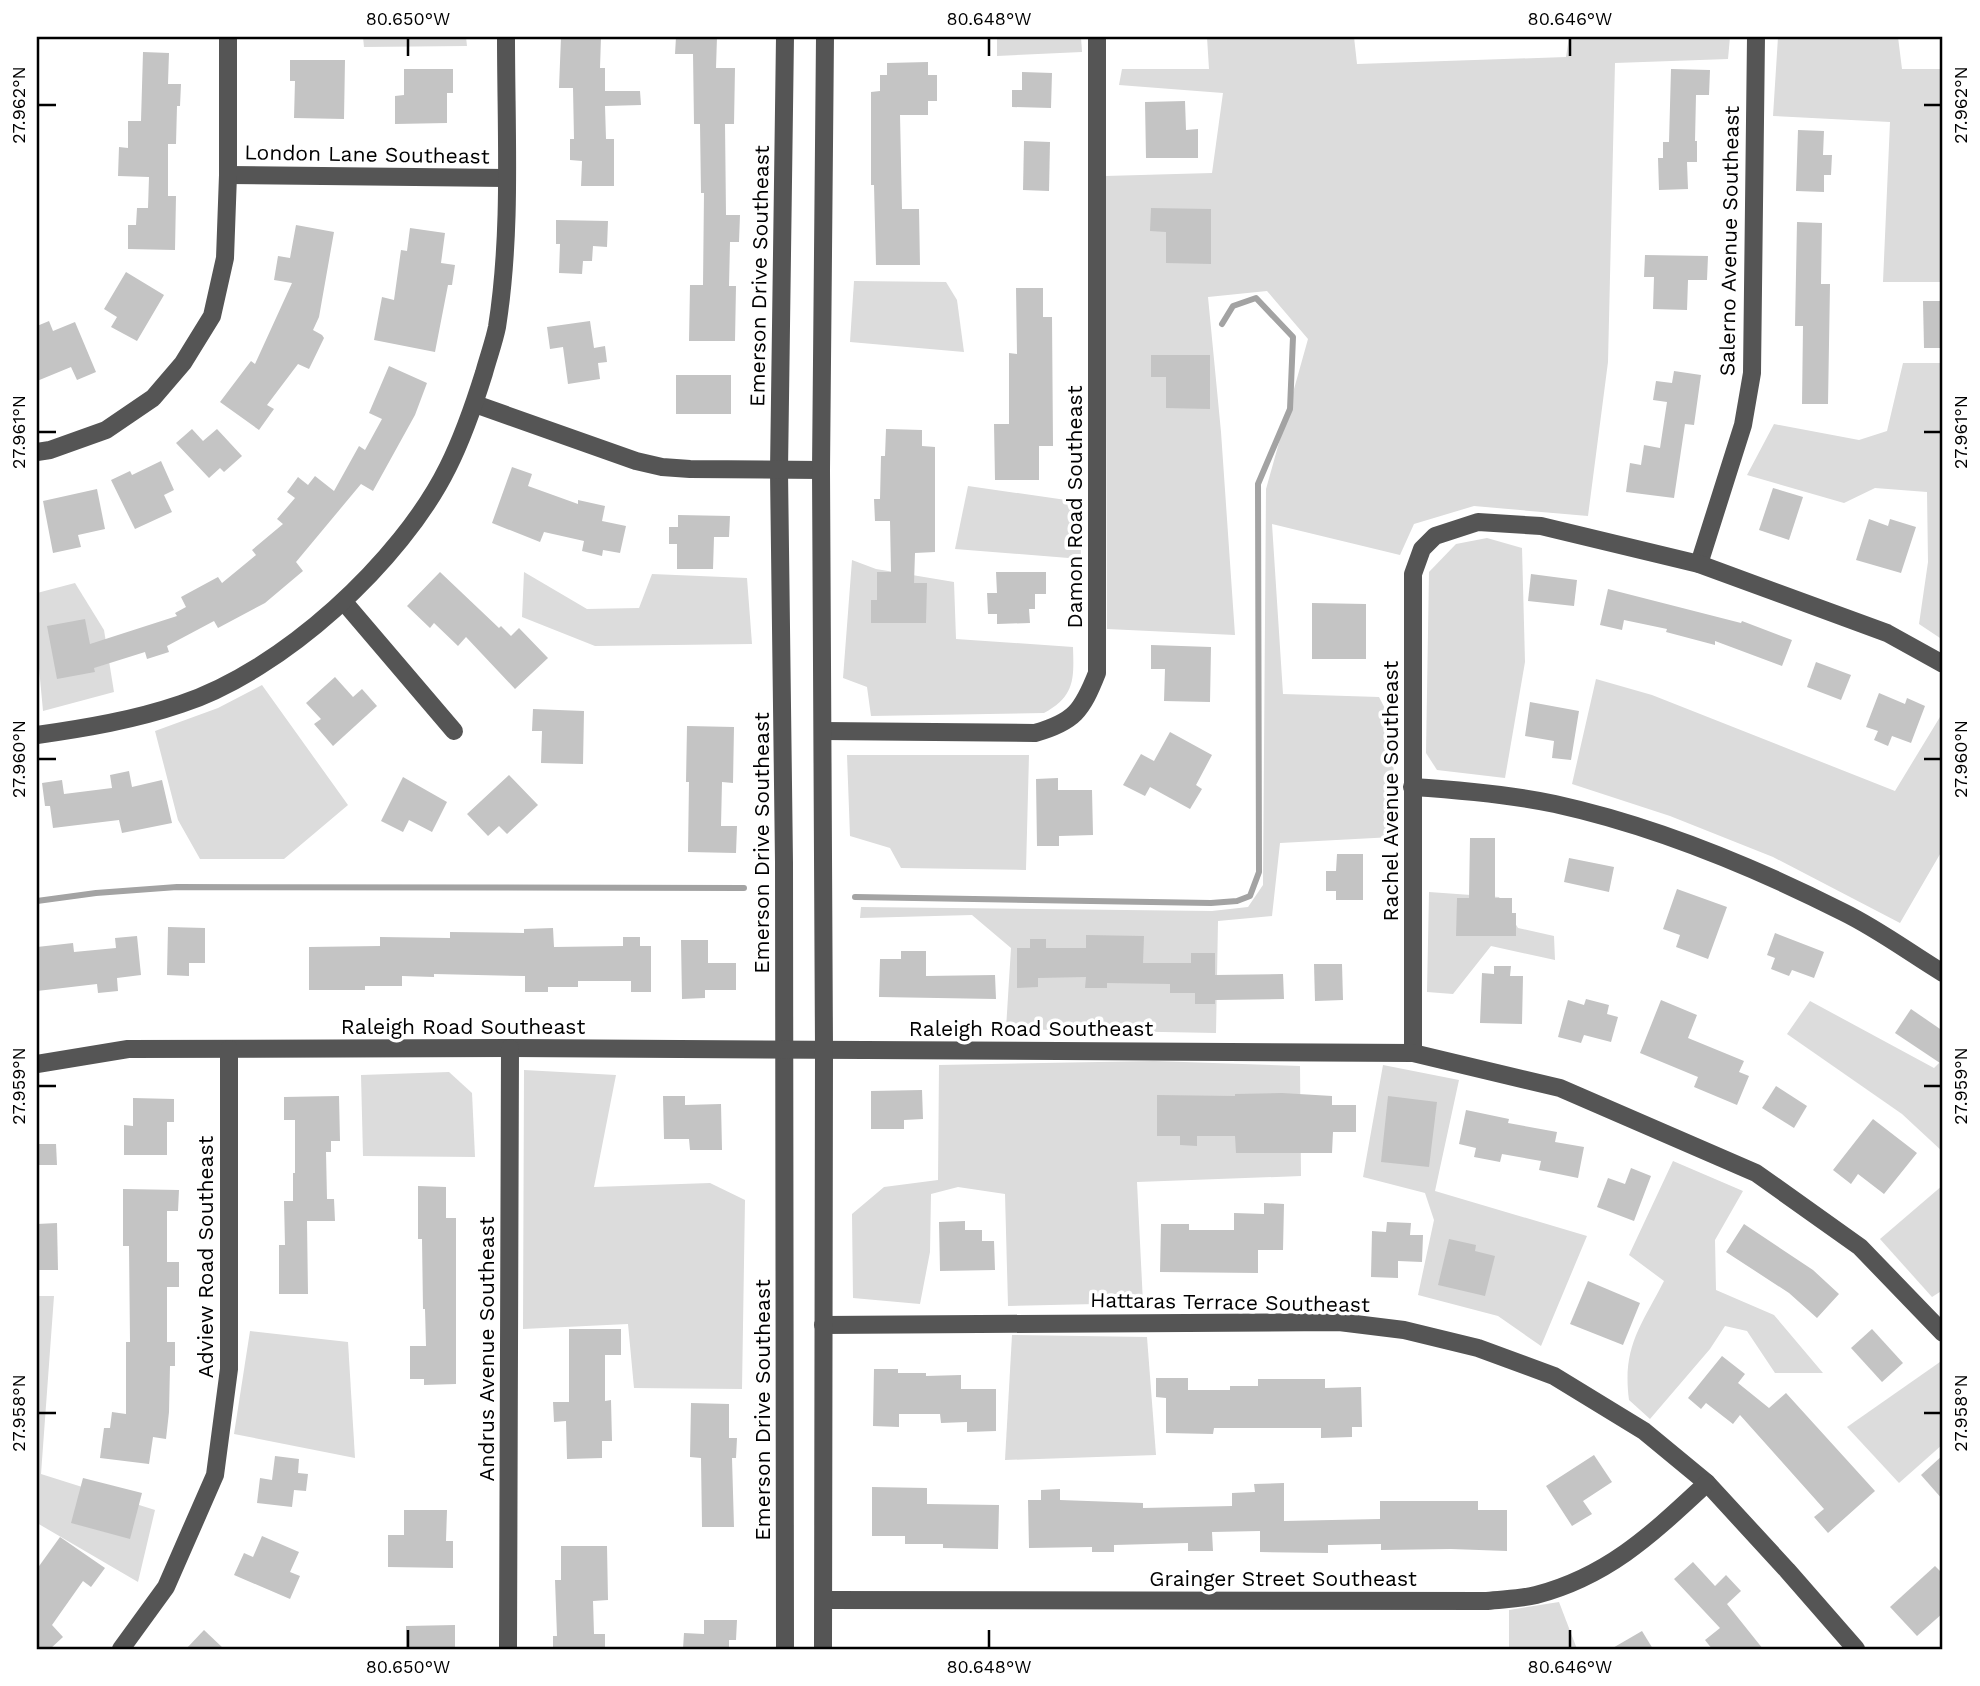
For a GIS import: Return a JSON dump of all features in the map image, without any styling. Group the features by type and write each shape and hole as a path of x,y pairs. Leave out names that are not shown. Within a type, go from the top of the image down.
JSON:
{"street":[{"path":"37,452 106,430 152,398 183,363 212,316 225,258 228,37"},
{"path":"37,735 105,725 183,704 232,682 290,646 344,602 415,520 448,468 475,404 496,331 504,272 506,37"},
{"name":"Emerson Drive Southeast","path":"785,37 779,471 785,1049 785,1649"},
{"path":"823,1649 821,470 825,37"},
{"name":"Damon Road Southeast","path":"823,731 1035,733 1061,726 1085,703 1097,673 1097,37"},
{"name":"Salerno Avenue Southeast","path":"1699,564 1743,425 1752,373 1756,37"},
{"name":"London Lane Southeast","path":"228,175 506,178"},
{"path":"475,404 636,461 662,467 821,470"},
{"name":"Rachel Avenue Southeast","path":"1413,1053 1413,574 1422,549 1435,536 1478,522 1541,526 1699,564"},
{"path":"1699,564 1887,633 1943,664"},
{"path":"344,602 454,731"},
{"path":"1412,787 1476,791 1555,804 1641,828 1738,864 1845,913 1943,973"},
{"name":"Raleigh Road Southeast","path":"37,1064 128,1049 510,1048 1413,1053 1560,1088 1756,1173 1860,1247 1943,1333"},
{"name":"Andrus Avenue Southeast","path":"508,1649 510,1048"},
{"name":"Adview Road Southeast","path":"121,1649 166,1587 215,1475 229,1369 229,1049"},
{"name":"Hattaras Terrace Southeast","path":"823,1325 1339,1322 1404,1330 1478,1348 1554,1376 1644,1430 1707,1483 1856,1649"},
{"name":"Grainger Street Southeast","path":"824,1600 1487,1601 1535,1595 1593,1574 1633,1549 1707,1483"}],"shaded area":[{"path":"363,37 466,37 467,46 364,47"},
{"path":"997,37 1081,37 1082,52 997,56"},
{"path":"1207,37 1354,37 1357,64 1566,57 1569,37 1730,37 1728,59 1615,63 1608,362 1588,516 1474,506 1414,524 1400,555 1272,524 1283,694 1379,697 1394,726 1393,837 1280,843 1272,916 1218,921 1216,1033 1006,1029 1011,948 972,915 860,918 861,907 1212,911 1248,907 1263,885 1266,489 1308,339 1267,291 1208,297 1221,432 1235,635 1107,629 1105,176 1212,173 1223,93 1119,85 1122,69 1209,69"},
{"path":"1778,37 1898,37 1902,69 1943,69 1943,282 1883,282 1890,122 1773,116"},
{"path":"854,281 946,282 957,300 964,352 850,342"},
{"path":"1903,363 1943,363 1943,640 1919,624 1928,562 1927,492 1875,488 1844,503 1747,475 1774,424 1859,440 1887,431"},
{"path":"968,486 1080,502 1081,559 955,549"},
{"path":"1487,538 1522,548 1525,662 1505,778 1437,770 1426,753 1429,572 1456,544"},
{"path":"852,560 876,569 954,582 956,639 1073,647 1072,677 1067,693 1044,713 871,716 867,687 843,678"},
{"path":"524,572 587,609 639,608 652,574 747,578 752,644 595,646 522,617"},
{"path":"75,583 104,630 114,692 43,711 37,647 37,593"},
{"path":"1596,679 1652,695 1895,791 1943,712 1943,849 1900,923 1773,857 1670,816 1572,784"},
{"path":"262,685 348,805 284,859 200,859 178,820 155,731 218,708"},
{"path":"847,755 1029,755 1026,870 901,868 890,848 850,836"},
{"path":"1429,892 1499,897 1518,928 1554,936 1555,960 1491,946 1453,994 1427,992"},
{"path":"1810,1001 1934,1068 1943,1059 1943,1152 1902,1114 1787,1034"},
{"path":"1154,1061 1300,1066 1301,1176 1137,1182 1143,1303 1008,1306 1005,1194 958,1187 931,1194 930,1252 920,1304 853,1298 852,1214 884,1187 938,1180 939,1065"},
{"path":"1383,1065 1459,1080 1435,1191 1587,1236 1541,1346 1498,1316 1418,1295 1434,1220 1425,1193 1363,1177"},
{"path":"524,1070 616,1075 594,1187 710,1183 745,1200 742,1389 634,1388 628,1324 523,1329"},
{"path":"449,1072 472,1093 475,1157 363,1156 361,1075"},
{"path":"1673,1161 1743,1191 1715,1240 1716,1290 1774,1315 1823,1373 1775,1373 1747,1331 1725,1326 1710,1349 1650,1419 1629,1400 1628,1365 1631,1351 1641,1324 1664,1281 1629,1255"},
{"path":"1943,1185 1943,1290 1932,1297 1880,1239"},
{"path":"37,1296 54,1296 41,1474 155,1510 138,1582 37,1523"},
{"path":"250,1331 348,1342 355,1458 234,1434"},
{"path":"1012,1335 1147,1337 1156,1455 1005,1460"},
{"path":"1940,1362 1943,1365 1943,1444 1899,1483 1847,1427"},
{"path":"1559,1602 1577,1649 1509,1649 1509,1610"}],"building":[{"path":"561,37 601,37 600,68 605,68 605,91 640,91 641,105 605,106 606,139 614,139 614,186 581,186 582,161 570,160 570,139 574,139 573,88 559,88"},
{"path":"676,37 717,37 716,68 735,68 734,124 725,124 726,215 740,215 739,242 730,242 729,286 736,286 735,341 689,341 690,285 703,285 704,193 701,193 700,124 694,124 693,54 675,54"},
{"path":"143,52 169,53 168,84 181,84 180,106 177,106 176,144 168,144 168,196 176,196 175,250 128,249 128,225 136,225 137,208 148,208 149,177 118,176 119,147 128,148 128,121 141,121"},
{"path":"290,60 345,60 344,119 294,118 295,81 290,81"},
{"path":"928,62 928,75 937,75 937,101 928,101 928,115 900,115 902,209 919,209 920,265 876,265 874,185 871,185 871,92 880,91 880,75 887,75 887,63"},
{"path":"404,69 453,69 453,93 447,93 447,123 395,124 395,96 404,95"},
{"path":"1671,69 1710,70 1709,95 1696,95 1697,162 1687,162 1688,189 1659,190 1658,158 1663,158 1663,142 1669,142"},
{"path":"1022,72 1052,73 1051,108 1012,107 1012,90 1022,90"},
{"path":"1185,101 1186,130 1198,129 1198,158 1146,158 1145,102"},
{"path":"1798,130 1824,131 1823,155 1832,155 1831,175 1824,175 1824,192 1796,191"},
{"path":"1024,141 1050,142 1049,191 1023,190"},
{"path":"1151,208 1211,209 1211,264 1166,263 1166,232 1150,231"},
{"path":"556,220 608,221 607,247 593,246 592,261 583,261 582,274 559,273 560,244 556,244"},
{"path":"1797,222 1822,223 1821,284 1830,284 1828,404 1802,404 1803,326 1795,326"},
{"path":"296,225 334,232 319,317 313,330 324,338 309,369 298,364 267,405 274,409 259,430 220,402 251,361 255,364 292,283 274,280 278,256 290,258"},
{"path":"410,228 445,233 441,263 455,265 452,285 448,285 435,352 374,340 382,297 394,300 401,250 407,251"},
{"path":"1645,255 1708,256 1707,280 1688,280 1687,310 1653,309 1654,277 1644,277"},
{"path":"126,272 164,295 137,341 111,327 117,317 104,309"},
{"path":"1016,288 1043,288 1043,317 1052,317 1053,446 1039,446 1039,480 995,480 994,424 1009,424 1009,353 1017,354"},
{"path":"1923,301 1943,301 1943,348 1924,348"},
{"path":"49,321 53,331 75,322 96,372 77,380 71,367 37,381 37,326"},
{"path":"590,321 594,348 605,346 607,362 598,363 600,379 568,384 563,347 550,349 547,327"},
{"path":"1151,355 1210,355 1210,409 1166,408 1166,377 1151,377"},
{"path":"389,366 427,383 415,415 373,491 361,484 296,562 303,571 265,603 218,628 214,621 167,646 169,652 147,659 145,652 94,668 95,672 57,679 47,626 85,619 90,644 177,616 175,613 186,607 181,597 218,577 222,583 256,555 252,550 283,524 277,519 295,498 287,492 298,477 308,485 315,476 334,491 359,446 365,450 382,419 369,413"},
{"path":"1674,371 1701,375 1694,425 1685,424 1674,498 1626,492 1630,463 1641,465 1644,445 1660,448 1667,402 1653,400 1656,381 1672,383"},
{"path":"676,375 731,375 731,414 676,414"},
{"path":"192,429 203,441 217,429 242,456 224,472 220,468 209,478 176,443"},
{"path":"886,429 922,430 922,446 935,447 935,552 915,553 914,583 927,583 926,623 871,623 871,600 877,600 877,572 891,572 890,521 875,521 874,499 880,499 881,456 885,456"},
{"path":"161,461 174,490 164,495 172,512 135,529 111,480 130,471 132,475"},
{"path":"512,467 532,474 528,486 578,504 578,500 605,506 602,521 626,526 620,553 603,550 602,556 582,551 584,541 544,532 540,542 492,523"},
{"path":"1773,488 1803,497 1789,540 1759,530"},
{"path":"97,489 105,529 78,535 81,547 53,553 43,501"},
{"path":"678,515 730,516 729,537 714,537 713,569 677,569 677,544 669,544 669,527 678,527"},
{"path":"1869,519 1888,526 1890,519 1916,527 1901,573 1856,560"},
{"path":"440,572 499,628 501,626 511,636 519,628 548,658 515,689 466,637 458,646 434,623 430,628 407,606"},
{"path":"996,572 1046,572 1046,594 1035,594 1035,609 1029,609 1030,623 997,624 997,614 988,614 987,593 997,593"},
{"path":"1531,574 1577,580 1574,606 1528,601"},
{"path":"1608,589 1741,623 1742,621 1792,640 1782,666 1715,641 1715,645 1666,632 1667,629 1624,620 1622,630 1600,625"},
{"path":"1312,603 1366,604 1366,659 1312,659"},
{"path":"1151,645 1211,647 1210,702 1164,701 1165,669 1151,669"},
{"path":"1816,662 1851,675 1841,700 1807,687"},
{"path":"335,677 353,697 362,689 377,706 333,746 314,724 321,719 306,703"},
{"path":"1879,693 1905,704 1907,698 1925,706 1911,743 1892,736 1888,746 1874,740 1878,731 1866,727"},
{"path":"1530,702 1579,711 1571,760 1552,758 1554,741 1525,736"},
{"path":"533,709 584,711 583,764 541,763 542,731 532,731"},
{"path":"687,726 734,727 733,783 722,782 721,826 737,826 736,853 688,852"},
{"path":"1170,732 1212,755 1196,785 1202,789 1190,809 1150,787 1145,796 1123,785 1141,754 1154,761"},
{"path":"129,771 132,787 162,780 172,823 122,833 119,820 53,828 50,806 45,806 42,783 62,780 64,794 112,788 110,775"},
{"path":"509,775 538,805 507,834 499,826 488,836 467,814"},
{"path":"403,777 447,802 432,832 409,820 403,832 381,821"},
{"path":"1058,778 1058,790 1092,790 1093,835 1059,836 1059,846 1037,846 1036,779"},
{"path":"1470,838 1495,838 1495,898 1512,898 1512,913 1516,913 1516,936 1456,936 1457,898 1469,898"},
{"path":"1337,854 1363,854 1363,900 1336,900 1336,891 1326,891 1326,871 1336,871"},
{"path":"1569,858 1614,867 1609,892 1564,882"},
{"path":"1677,889 1727,907 1708,959 1676,947 1680,935 1663,929"},
{"path":"168,927 205,928 205,963 189,963 189,976 167,975"},
{"path":"553,928 554,947 623,946 623,937 640,937 640,946 651,946 651,992 631,992 631,981 578,981 578,987 548,987 548,992 525,992 525,976 434,974 434,977 402,976 402,986 365,986 365,990 309,990 309,947 380,946 380,937 450,938 450,932 524,933 524,929"},
{"path":"1775,933 1824,952 1814,978 1792,970 1789,976 1771,969 1775,958 1767,955"},
{"path":"1086,935 1144,936 1143,963 1191,963 1191,953 1215,953 1215,975 1283,974 1284,999 1215,1000 1215,1004 1195,1004 1195,993 1170,993 1170,984 1107,983 1107,988 1085,988 1086,977 1038,978 1038,987 1017,988 1017,948 1030,948 1030,939 1046,939 1046,948 1086,948"},
{"path":"137,936 141,975 117,978 118,991 98,993 97,984 37,991 37,947 73,943 74,952 116,948 115,938"},
{"path":"681,940 708,940 708,963 736,963 736,990 705,990 705,998 682,999"},
{"path":"901,951 926,951 926,976 995,975 996,999 879,997 880,959 901,959"},
{"path":"1314,964 1342,964 1343,1000 1315,1001"},
{"path":"1494,966 1511,966 1510,976 1523,976 1522,1024 1480,1023 1482,973 1494,974"},
{"path":"1586,999 1609,1005 1607,1014 1618,1017 1611,1042 1584,1035 1581,1043 1558,1037 1568,1000 1584,1005"},
{"path":"1661,1000 1697,1015 1688,1038 1744,1061 1739,1072 1749,1076 1737,1105 1694,1087 1698,1077 1640,1053"},
{"path":"1911,1009 1943,1031 1943,1065 1895,1033"},
{"path":"1776,1086 1807,1106 1794,1128 1762,1108"},
{"path":"922,1090 923,1119 904,1120 904,1129 871,1129 871,1091"},
{"path":"1282,1093 1332,1096 1332,1105 1356,1105 1356,1132 1333,1132 1332,1153 1236,1153 1235,1136 1197,1136 1197,1146 1180,1145 1180,1136 1157,1136 1157,1095 1235,1096"},
{"path":"339,1096 340,1141 331,1141 331,1152 326,1152 327,1199 334,1199 335,1221 307,1221 308,1294 279,1294 279,1245 285,1245 284,1201 293,1201 295,1173 295,1120 284,1120 284,1097"},
{"path":"663,1096 685,1096 685,1105 721,1104 722,1150 690,1150 689,1139 664,1139"},
{"path":"1388,1096 1437,1102 1429,1167 1381,1162"},
{"path":"133,1098 174,1099 174,1122 167,1122 167,1155 124,1155 124,1125 133,1126"},
{"path":"1466,1110 1509,1119 1508,1123 1557,1132 1555,1142 1584,1147 1578,1178 1539,1170 1541,1161 1502,1154 1500,1162 1474,1157 1476,1148 1459,1144"},
{"path":"1873,1119 1917,1153 1884,1194 1858,1174 1851,1184 1833,1170"},
{"path":"37,1144 56,1144 57,1165 37,1165"},
{"path":"1631,1168 1651,1176 1634,1221 1597,1207 1608,1178 1625,1184"},
{"path":"418,1186 446,1187 446,1218 456,1218 456,1384 424,1385 424,1379 410,1379 410,1346 426,1346 422,1239 418,1239"},
{"path":"123,1189 179,1190 178,1211 167,1211 167,1262 179,1262 179,1287 167,1287 167,1342 175,1342 175,1366 170,1366 166,1439 153,1437 149,1464 100,1458 104,1428 110,1428 112,1412 126,1414 126,1342 130,1342 129,1246 123,1246"},
{"path":"1264,1203 1284,1204 1283,1250 1258,1250 1258,1273 1160,1272 1161,1224 1189,1224 1189,1230 1234,1230 1234,1213 1264,1214"},
{"path":"965,1221 965,1230 982,1230 982,1241 994,1241 995,1270 940,1271 939,1222"},
{"path":"1387,1222 1411,1223 1410,1235 1423,1235 1422,1262 1398,1261 1398,1278 1371,1277 1372,1231 1386,1232"},
{"path":"57,1223 58,1270 37,1270 37,1224"},
{"path":"1744,1224 1813,1270 1839,1294 1817,1318 1789,1293 1726,1252"},
{"path":"1449,1239 1476,1245 1475,1251 1495,1256 1485,1296 1438,1285"},
{"path":"1588,1281 1640,1303 1623,1345 1570,1324"},
{"path":"569,1329 621,1329 621,1355 605,1355 605,1401 611,1400 612,1441 602,1441 602,1458 567,1459 566,1421 554,1422 553,1402 569,1402"},
{"path":"1872,1329 1903,1363 1882,1382 1851,1348"},
{"path":"1722,1356 1745,1374 1738,1383 1769,1408 1786,1393 1875,1491 1828,1533 1814,1517 1824,1509 1740,1415 1733,1424 1706,1403 1701,1409 1688,1398"},
{"path":"874,1369 898,1369 898,1373 926,1373 926,1376 961,1375 961,1389 996,1389 996,1431 967,1432 967,1422 941,1423 940,1414 899,1414 899,1427 873,1426"},
{"path":"1156,1378 1188,1378 1188,1390 1230,1390 1230,1386 1258,1386 1258,1379 1325,1379 1325,1388 1361,1387 1362,1427 1352,1427 1352,1437 1321,1438 1321,1428 1214,1428 1213,1434 1166,1433 1166,1398 1156,1397"},
{"path":"691,1403 729,1404 729,1438 737,1438 736,1458 732,1458 734,1527 702,1527 701,1458 690,1457"},
{"path":"1594,1455 1612,1482 1583,1501 1592,1514 1572,1526 1546,1486"},
{"path":"1943,1455 1943,1500 1921,1475"},
{"path":"275,1456 299,1459 298,1473 308,1474 306,1491 294,1490 292,1507 257,1503 260,1478 272,1480"},
{"path":"83,1478 142,1493 130,1539 71,1523"},
{"path":"1284,1483 1284,1521 1380,1519 1380,1501 1478,1501 1478,1510 1507,1510 1507,1551 1381,1550 1381,1544 1328,1545 1328,1553 1260,1552 1260,1531 1212,1532 1213,1551 1188,1551 1188,1543 1114,1545 1114,1552 1092,1552 1092,1547 1029,1548 1028,1500 1041,1500 1041,1490 1060,1489 1060,1500 1143,1503 1143,1508 1232,1506 1232,1493 1255,1492 1254,1484"},
{"path":"872,1487 927,1488 927,1504 999,1505 998,1549 943,1548 943,1544 905,1544 905,1536 872,1536"},
{"path":"404,1510 447,1510 446,1541 453,1541 453,1568 388,1567 388,1535 404,1535"},
{"path":"262,1536 299,1552 290,1572 300,1576 290,1599 234,1575 244,1553 253,1557"},
{"path":"60,1537 105,1568 91,1587 83,1581 52,1625 63,1637 50,1649 37,1649 37,1569"},
{"path":"561,1546 607,1546 608,1600 593,1601 594,1634 605,1634 605,1649 553,1649 553,1636 557,1636 555,1580 561,1580"},
{"path":"1693,1562 1715,1586 1726,1575 1741,1591 1727,1604 1763,1649 1712,1649 1705,1640 1720,1628 1674,1579"},
{"path":"1935,1566 1943,1574 1943,1613 1917,1636 1890,1607"},
{"path":"704,1620 737,1620 736,1640 729,1640 729,1649 683,1649 684,1633 704,1634"},
{"path":"455,1625 455,1649 406,1649 406,1626"},
{"path":"204,1630 224,1649 186,1649"},
{"path":"1642,1631 1653,1649 1611,1649"}],"waterway":[{"path":"855,897 1211,903 1237,901 1250,896 1259,872 1258,484 1290,409 1293,337 1256,298 1233,306 1222,324"},
{"path":"37,901 177,887 744,888"}]}
